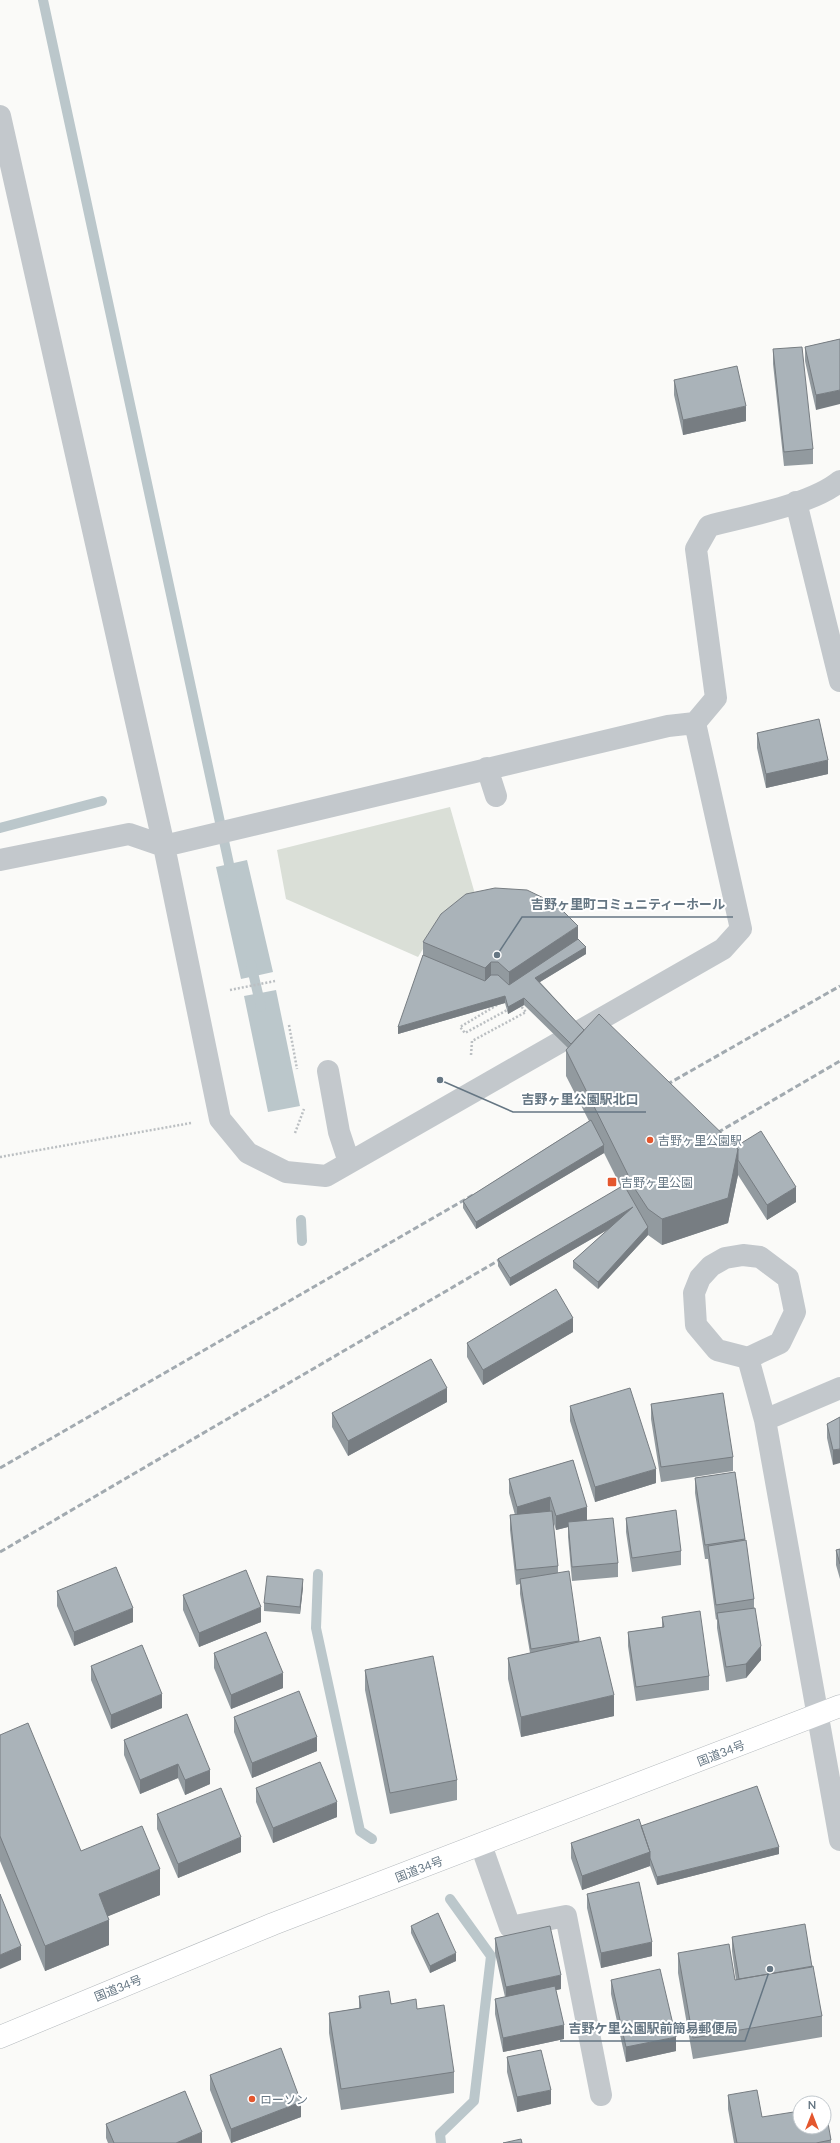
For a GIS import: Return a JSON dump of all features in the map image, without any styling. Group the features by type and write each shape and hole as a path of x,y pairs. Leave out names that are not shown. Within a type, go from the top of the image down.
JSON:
{"highway":[{"name":"国道34号","path":"0,2037 273,1924 840,1706"}],"street":[{"path":"0,116 164,846 220,1119 248,1153 286,1172 326,1176 723,949 741,930 695,723"},
{"path":"0,860 129,834 164,846 668,726 695,723 716,698 696,549 709,526 796,502 833,487 840,481"},
{"path":"796,502 840,681"},
{"path":"487,768 496,796"},
{"path":"328,1071 340,1132 349,1162"},
{"path":"743,1254 760,1257 788,1278 795,1312 780,1343 748,1358 717,1350 700,1330 696,1325 694,1293 700,1278 711,1266 725,1258 743,1254"},
{"path":"748,1358 765,1420 840,1840"},
{"path":"765,1420 840,1388"},
{"path":"481,1845 510,1927 566,1916 601,2095"}],"path":[{"path":"230,990 275,981"},
{"path":"471,1055 472,1041 526,1012 519,1004 465,1033 460,1027 498,1004"},
{"path":"0,1156 194,1122"}],"shaded area":[{"path":"450,807 477,901 442,918 418,957 286,899 277,850"},
{"path":"247,860 273,972 241,979 216,867"},
{"path":"276,990 300,1106 268,1112 244,996"}],"building":[{"path":"840,339 840,390 816,395 805,347"},
{"path":"802,347 813,449 784,452 773,349"},
{"path":"737,366 746,406 683,420 674,380"},
{"path":"819,719 828,760 766,774 757,733"},
{"path":"495,888 527,890 556,904 578,926 509,972 498,962 491,962 485,968 423,942 441,914 466,894"},
{"path":"578,939 586,947 535,978 584,1030 571,1044 524,998 508,1007 505,996 398,1027 423,955 485,981 491,975 498,975 509,985"},
{"name":"吉野ヶ里公園駅","path":"599,1014 738,1149 728,1198 662,1219 648,1209 635,1189 566,1050"},
{"path":"591,1120 604,1145 476,1222 463,1201"},
{"path":"761,1131 796,1187 767,1205 738,1160 738,1149 735,1147"},
{"path":"624,1185 648,1227 598,1282 573,1261 633,1207 510,1278 498,1259"},
{"path":"556,1289 573,1318 483,1370 467,1343"},
{"path":"431,1359 447,1388 348,1441 332,1413"},
{"path":"630,1388 656,1469 595,1487 570,1406"},
{"path":"723,1393 733,1457 661,1467 651,1404"},
{"path":"840,1417 840,1449 833,1450 827,1424"},
{"path":"573,1460 587,1507 556,1516 550,1497 517,1507 509,1479"},
{"path":"735,1472 745,1539 705,1545 695,1478"},
{"path":"676,1510 681,1551 632,1558 626,1518"},
{"path":"552,1511 558,1566 516,1570 510,1515"},
{"path":"613,1518 618,1563 572,1567 568,1522"},
{"path":"746,1540 754,1599 716,1605 708,1546"},
{"path":"840,1549 840,1564 836,1550"},
{"path":"116,1567 133,1608 74,1632 57,1591"},
{"path":"246,1570 261,1607 199,1633 183,1595"},
{"path":"569,1571 579,1641 531,1649 520,1579"},
{"path":"267,1576 303,1579 300,1607 264,1603"},
{"path":"755,1608 761,1646 746,1664 726,1667 717,1613"},
{"path":"700,1611 709,1676 636,1687 628,1632 664,1627 662,1617"},
{"path":"266,1632 283,1673 231,1695 214,1653"},
{"path":"600,1637 614,1695 521,1717 508,1658"},
{"path":"142,1645 162,1694 111,1715 91,1666"},
{"path":"433,1656 457,1780 390,1793 365,1670"},
{"path":"299,1691 317,1737 252,1763 234,1717"},
{"path":"187,1714 210,1770 185,1780 178,1764 140,1780 124,1740"},
{"path":"28,1723 81,1851 142,1826 160,1869 99,1894 109,1920 45,1946 0,1836 0,1735"},
{"path":"320,1762 337,1802 273,1828 256,1788"},
{"path":"757,1786 779,1847 657,1877 641,1826"},
{"path":"221,1788 241,1837 178,1864 157,1814"},
{"path":"639,1819 650,1852 582,1876 571,1843"},
{"path":"639,1882 652,1942 601,1953 587,1894"},
{"path":"0,1894 21,1946 0,1955"},
{"path":"438,1913 456,1953 430,1966 411,1926"},
{"path":"805,1924 812,1967 739,1979 732,1937"},
{"path":"550,1926 561,1975 506,1987 495,1938"},
{"path":"729,1944 735,1980 813,1966 822,2016 693,2038 678,1953"},
{"path":"660,1969 676,2037 626,2047 611,1980"},
{"path":"555,1986 564,2025 503,2038 495,1999"},
{"path":"389,1991 391,2004 416,1999 417,2009 444,2005 454,2072 341,2089 329,2013 361,2008 359,1996"},
{"path":"281,2048 301,2102 231,2129 210,2075"},
{"path":"541,2050 551,2090 517,2097 507,2057"},
{"path":"757,2090 762,2117 792,2112 792,2135 830,2135 831,2140 816,2143 737,2143 728,2095"},
{"path":"185,2091 202,2132 176,2143 114,2143 106,2124"},
{"path":"521,2139 522,2143 503,2143"}],"waterway":[{"path":"43,0 232,878"},
{"path":"0,828 102,801"},
{"path":"251,964 261,1007"},
{"path":"301,1220 302,1241"},
{"path":"318,1574 316,1628 360,1831 372,1839"},
{"path":"441,2143 440,2134 474,2101 491,1956 450,1899"}],"railway":[{"path":"659,1089 840,986"},
{"path":"710,1137 840,1061"},
{"path":"0,1468 473,1195"},
{"path":"0,1552 506,1256"}],"place":[{"name":"吉野ヶ里町コミュニティーホール","path":"497,955"},
{"name":"吉野ヶ里公園駅北口","path":"440,1080"},
{"name":"吉野ヶ里公園駅","path":"650,1140"},
{"name":"吉野ヶ里公園","path":"612,1182"},
{"name":"吉野ケ里公園駅前簡易郵便局","path":"770,1969"},
{"name":"ローソン","path":"252,2099"}]}
